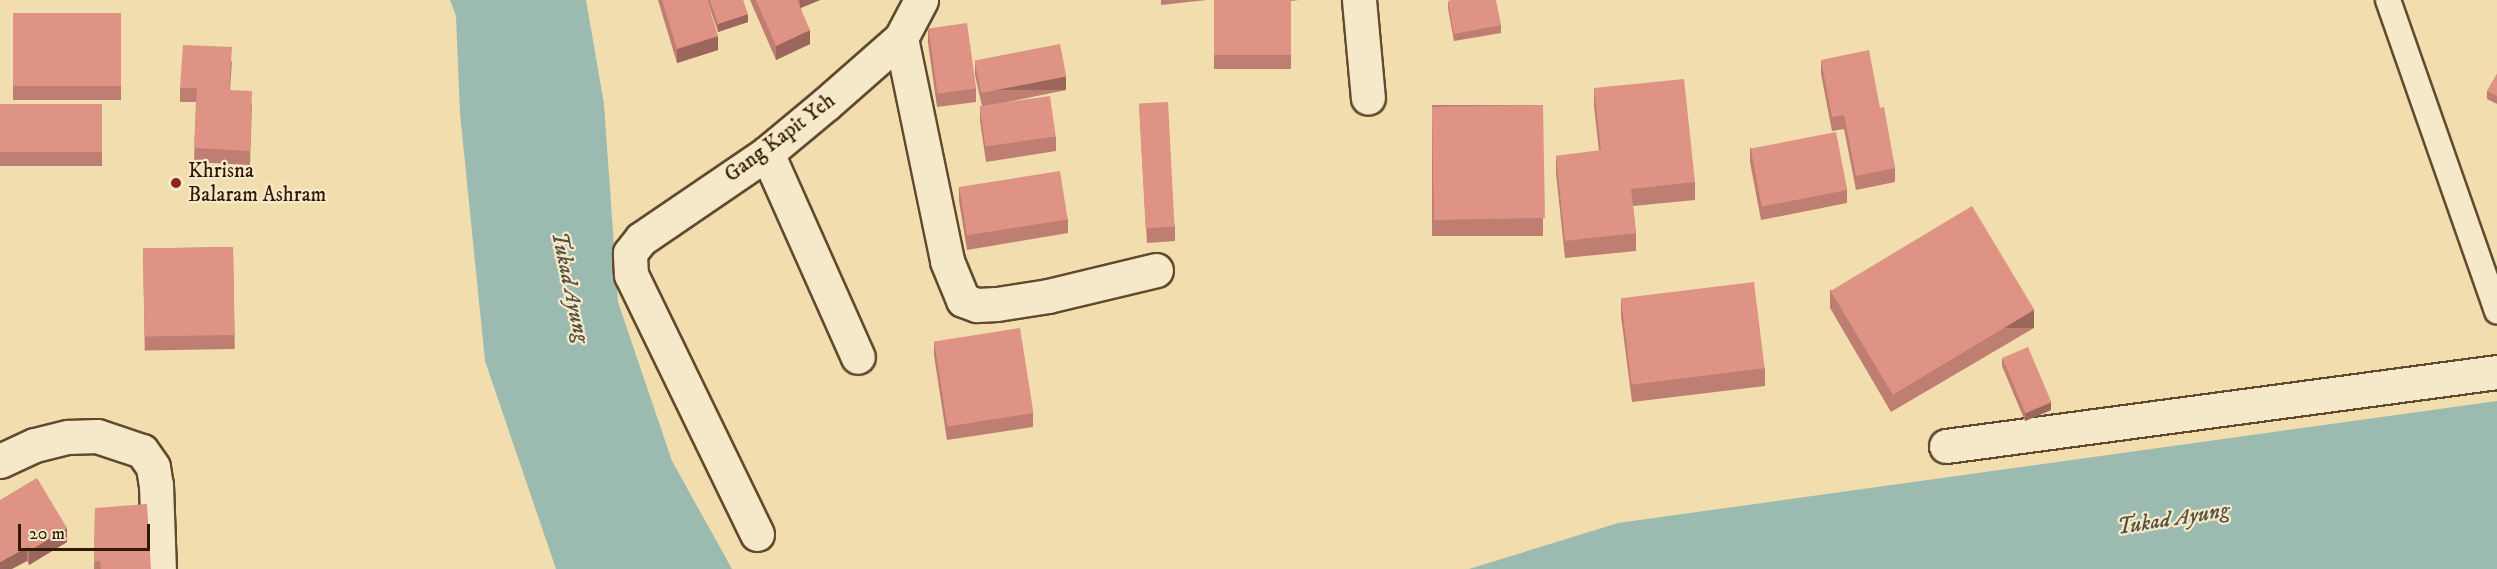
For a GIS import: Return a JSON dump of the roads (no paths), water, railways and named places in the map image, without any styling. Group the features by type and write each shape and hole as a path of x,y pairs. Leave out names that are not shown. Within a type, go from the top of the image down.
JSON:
{"street":[{"name":"Gang Kapit Yeh","path":"757,534 631,275 628,264 630,253 641,239 767,153 902,38 921,0"},
{"path":"1359,0 1368,98"},
{"path":"902,38 948,261 963,300 977,305 1018,301 1156,270"},
{"path":"767,153 858,357"},
{"path":"1946,446 2497,372"},
{"path":"0,461 34,445 68,437 97,436 142,451 153,467 156,485 159,569"}],"lane":[{"path":"2388,0 2497,311"}],"water":[{"name":"Tukad Ayung","path":"450,0 586,0 604,104 618,302 672,461 732,569 556,569 485,361 460,113 456,16"},
{"name":"Tukad Ayung","path":"2497,401 2497,569 1469,569 1618,523"}],"place":[{"name":"Khrisna Balaram Ashram","path":"176,183"}]}
